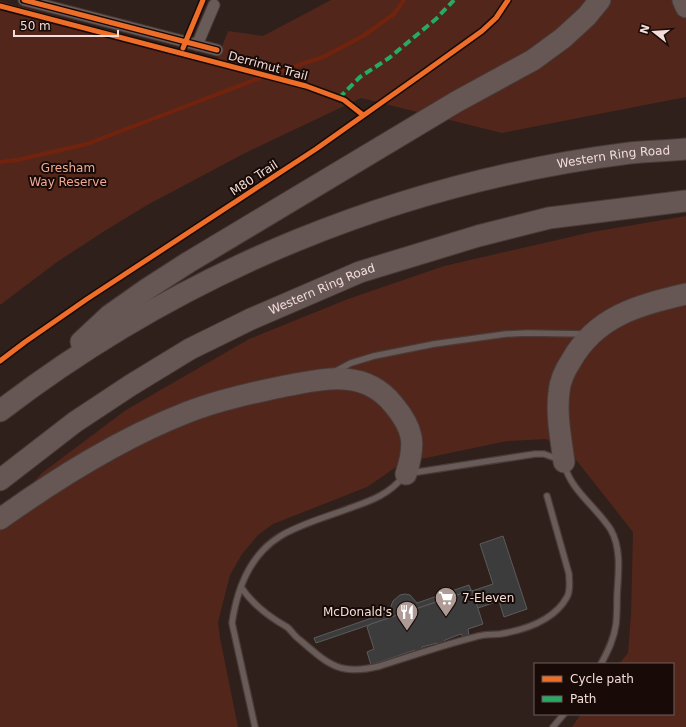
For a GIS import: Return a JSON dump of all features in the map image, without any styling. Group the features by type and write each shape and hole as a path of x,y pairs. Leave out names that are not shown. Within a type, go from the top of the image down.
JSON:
{"highway":[{"path":"31,388 110,315 147,289 244,228 456,102 532,60 563,38 587,16 600,0"},
{"path":"683,0 686,7"},
{"name":"Western Ring Road","path":"0,411 101,340 153,310 259,256 323,230 404,201 519,172 632,153 686,149"},
{"name":"Western Ring Road","path":"0,480 75,422 131,385 190,349 251,319 360,272 478,236 549,218 686,201"},
{"path":"564,462 558,412 559,391 564,373 574,354 586,338 602,325 632,309 686,294"},
{"path":"0,519 88,461 153,427 181,415 238,396 328,378 359,380 375,388 389,399 400,413 408,427 413,443 412,457 406,474"}],"street":[{"path":"24,0 217,50"},
{"path":"197,45 214,5"}],"lane":[{"path":"328,378 337,370 351,363 374,356 434,344 506,334 593,333"},
{"path":"255,727 232,623 234,609 241,588 254,560 279,537 370,501 388,492 406,474 535,454 544,454 564,462 566,473 572,483 611,530 617,547 616,623 611,646 602,663"},
{"path":"241,588 249,599 278,623 288,628 302,643 329,663 340,668 352,670 365,670 380,666 477,636 523,630 540,622 552,614 567,597 570,586 569,574 547,496"},
{"path":"553,727 563,715"}],"green space":[{"name":"Gresham Way Reserve","path":"331,0 686,0 686,97 502,133 361,98 247,152 149,204 57,262 0,305 0,1 217,60 228,31 263,36"},
{"path":"686,216 686,727 572,727 580,715 674,715 674,663 620,663 628,653 631,615 633,532 573,456 546,439 507,441 402,463 367,487 273,524 258,535 242,554 230,575 218,622 238,727 0,727 0,518 42,473 126,410 249,339 348,299 444,266 592,232"}],"building":[{"path":"503,536 527,609 504,617 499,601 475,609 469,592 493,584 480,544"},
{"path":"469,585 471,590 316,643 314,638 392,611 391,606 393,601 400,595 410,595 417,603"},
{"path":"472,590 483,624 468,629 469,636 464,638 461,634 445,640 444,644 438,645 437,643 422,647 423,650 416,652 415,650 371,665 367,652 374,649 367,627 371,624"}],"waterway":[{"path":"0,162 17,160 87,144 257,79 323,57 363,36 394,14 404,0"}],"marked path":[{"path":"339,98 360,77 389,58 436,19 454,0"}],"cycle path":[{"path":"24,0 217,50"},
{"path":"183,48 203,0"},
{"name":"M80 Trail","path":"0,361 87,299 316,149 422,74 482,31 496,18 508,0"},
{"name":"Derrimut Trail","path":"0,6 306,86 344,100 363,115"}],"place":[{"name":"7-Eleven","path":"446,618"},
{"name":"McDonald's","path":"407,632"}]}
